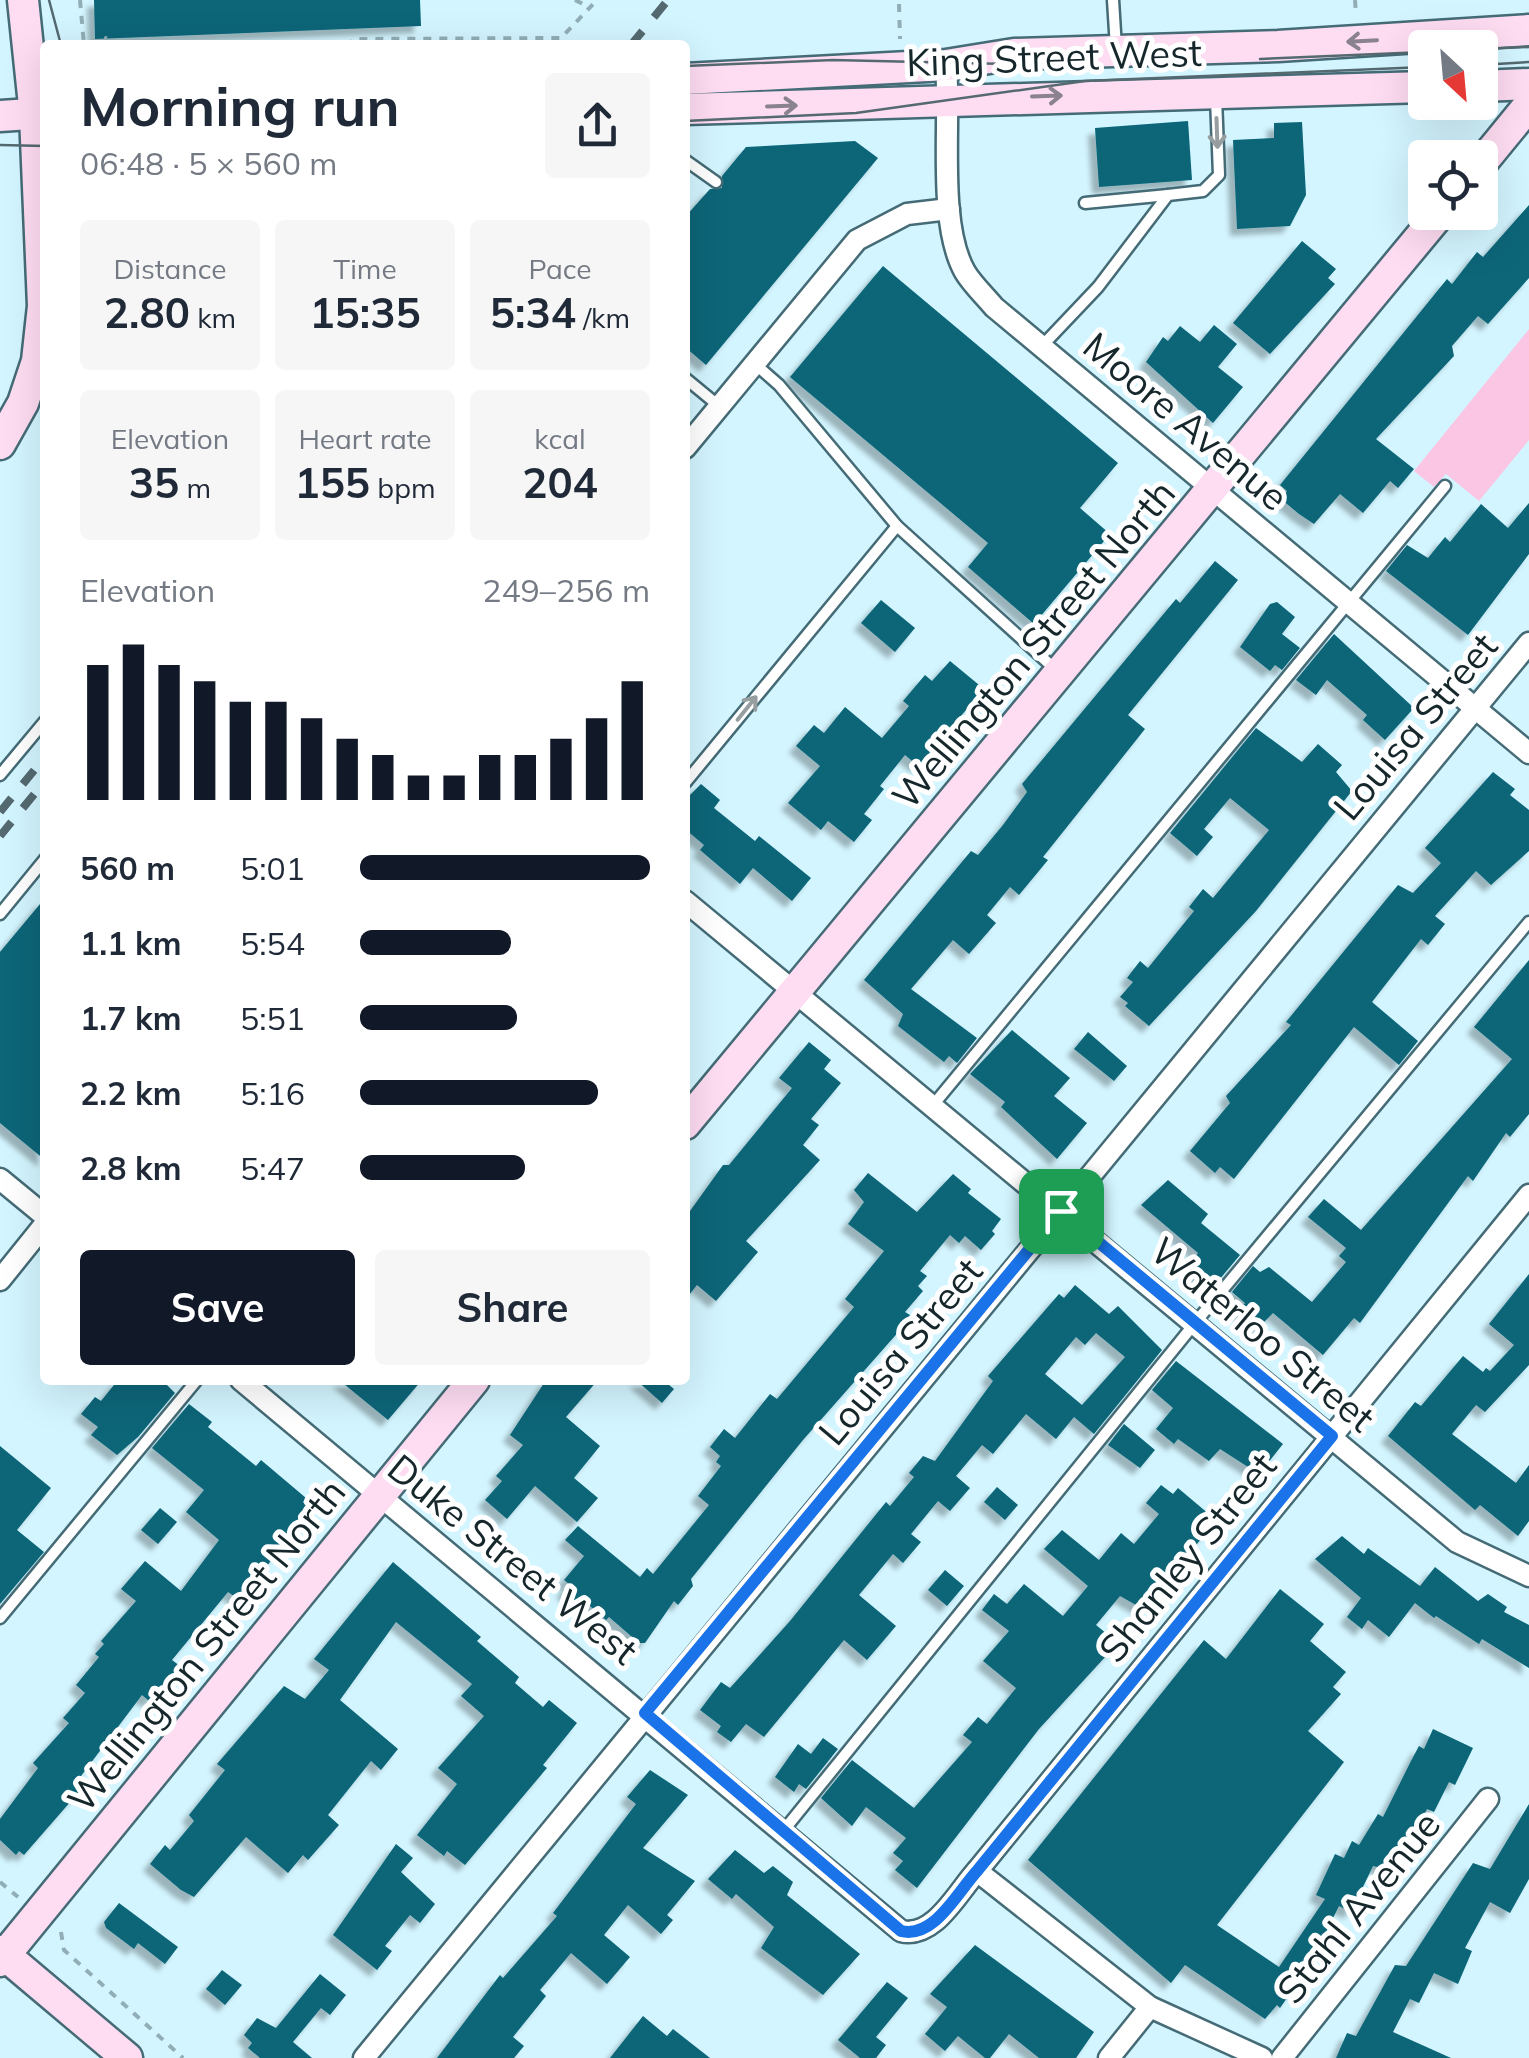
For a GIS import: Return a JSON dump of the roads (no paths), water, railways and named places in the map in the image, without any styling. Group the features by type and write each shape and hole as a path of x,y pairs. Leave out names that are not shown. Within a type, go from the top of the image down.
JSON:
{"main road":[{"path":"22,0 40,104"},
{"name":"King Street West","path":"690,79 946,64 1014,54 1278,46 1529,30"},
{"path":"1498,85 1529,84"},
{"name":"King Street West","path":"690,110 949,98 1408,87"},
{"path":"1498,145 1526,112"},
{"path":"0,116 40,115"},
{"name":"Wellington Street North","path":"690,1118 1427,230"},
{"path":"0,444 40,366"},
{"name":"Wellington Street North","path":"2,1956 470,1385"},
{"path":"2,1956 127,2058"}],"street":[{"name":"Moore Avenue","path":"946,64 948,209 954,246 966,274 994,308 1529,752"},
{"path":"690,442 856,240 907,214 948,209"},
{"name":"Louisa Street","path":"370,2056 645,1713 1529,642"},
{"name":"Waterloo Street","path":"690,905 934,1104 1456,1542 1529,1576"},
{"path":"0,1179 40,1212"},
{"name":"Shanley Street","path":"977,1871 1528,1198"},
{"path":"0,1280 40,1230"},
{"name":"Duke Street West","path":"248,1385 645,1713 901,1931 914,1934 928,1928 977,1871"},
{"name":"Stahl Avenue","path":"1282,2058 1488,1799"},
{"path":"977,1871 1150,2007 1262,2058"},
{"path":"1109,2058 1150,2007"}],"lane":[{"path":"1113,0 1116,49"},
{"path":"1085,203 1203,191 1219,175 1215,92"},
{"path":"690,164 716,182"},
{"path":"1041,346 1078,311 1142,234 1168,195"},
{"path":"754,363 779,385 897,526 1060,674"},
{"path":"690,382 719,406"},
{"path":"934,1104 1445,486"},
{"path":"690,777 897,526"},
{"path":"0,775 40,726"},
{"path":"0,914 40,865"},
{"path":"784,1830 1195,1323 1529,922"},
{"path":"0,1618 194,1385"}],"tram line":[{"path":"49,0 60,40"},
{"path":"1498,48 1529,47"},
{"path":"1260,59 1408,53"},
{"path":"690,66 833,60 1090,66"},
{"path":"1498,64 1529,62"},
{"path":"690,121 856,113 1085,81 1408,68"},
{"path":"0,145 40,146"}],"railway":[{"path":"635,40 668,0"},
{"path":"0,812 40,763"},
{"path":"0,836 40,787"}]}
